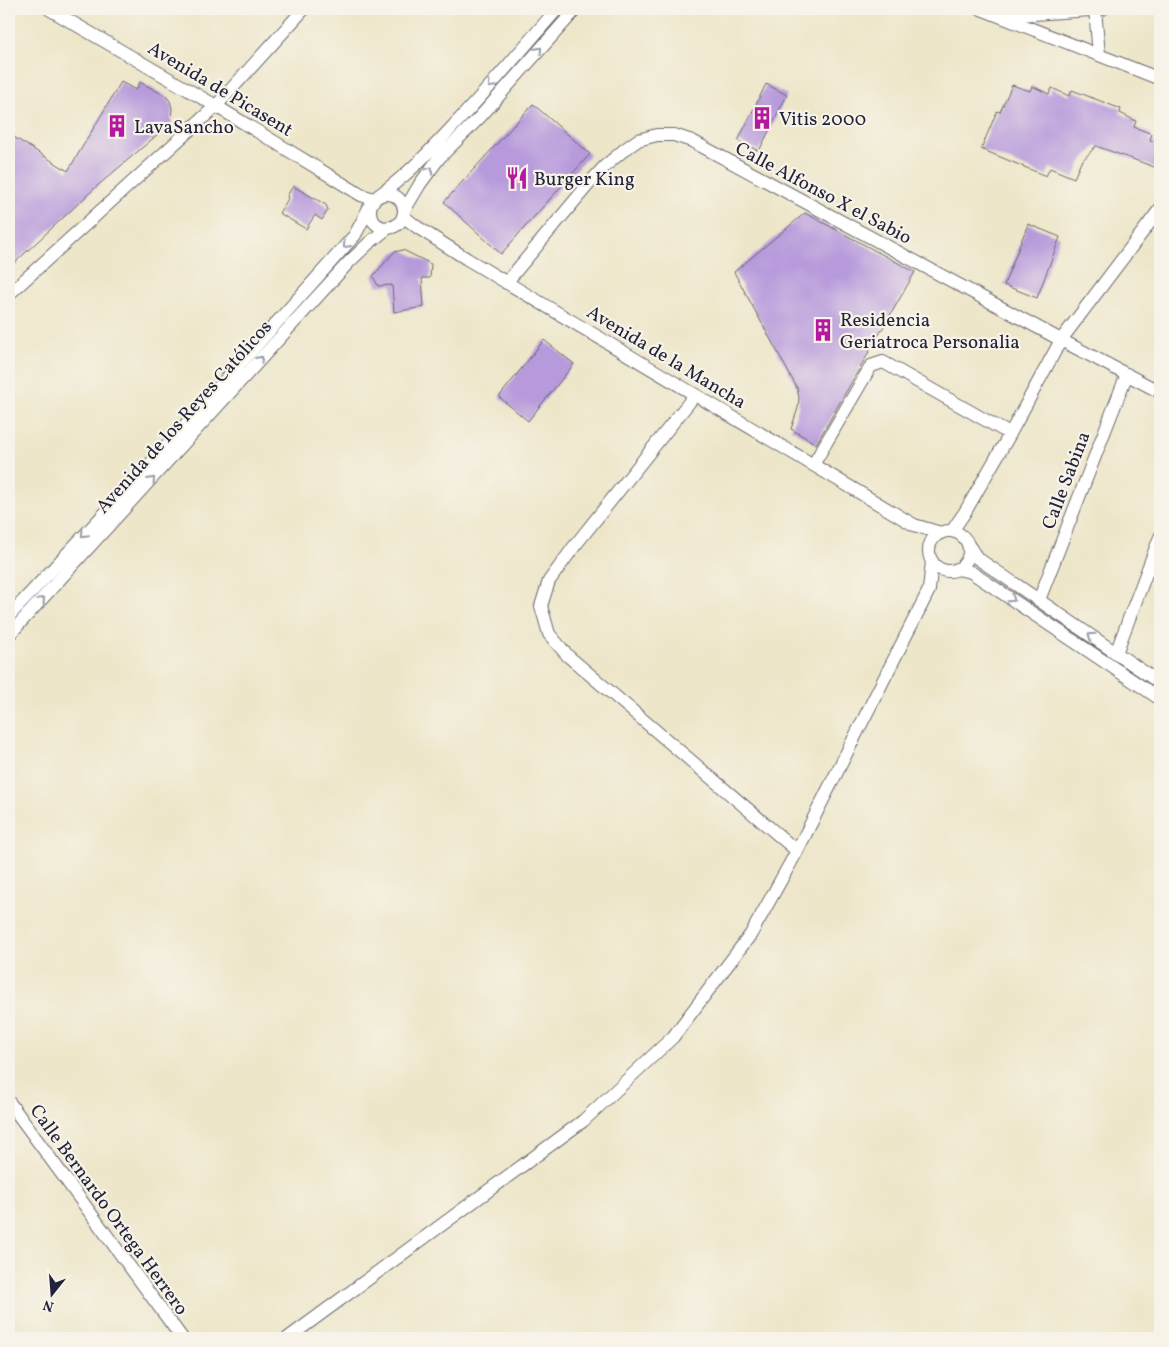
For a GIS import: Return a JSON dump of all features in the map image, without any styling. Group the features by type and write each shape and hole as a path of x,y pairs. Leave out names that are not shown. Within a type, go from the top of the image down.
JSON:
{"street":[{"name":"Avenida de Picasent","path":"49,9 216,106 362,195 374,200"},
{"path":"9,294 216,106 304,9"},
{"name":"Avenida de los Reyes Católicos","path":"9,616 135,481 355,235 374,200 417,164 480,97 557,9"},
{"path":"403,214 403,205 396,197 391,194 385,194 374,200 370,215 378,225 389,227 400,222 420,184 439,158 480,117 576,9"},
{"path":"981,9 1160,79"},
{"path":"1000,16 1098,9 1099,55"},
{"name":"Calle Alfonso X el Sabio","path":"506,282 605,166 638,140 657,135 674,135 692,141 1160,392"},
{"path":"956,536 965,512 1061,340 1160,209"},
{"name":"Avenida de la Mancha","path":"403,214 417,228 914,525 931,543"},
{"name":"Avenida de los Reyes Católicos","path":"9,635 348,263 368,243 389,227"},
{"path":"813,465 871,366 883,362 1010,434"},
{"name":"Calle Sabina","path":"1039,600 1127,374"},
{"path":"694,395 554,574 549,581 541,606 548,634 568,656 797,851"},
{"name":"Avenida de la Mancha","path":"914,525 956,536"},
{"path":"956,536 977,558 1160,683"},
{"path":"288,1338 583,1121 673,1037 751,934 797,851 928,590 932,561 931,543 934,539 956,536"},
{"path":"928,590 952,570 966,562 968,557 956,536"},
{"path":"1116,653 1160,537"},
{"path":"932,561 942,569 972,572 1160,699"},
{"name":"Calle Bernardo Ortega Herrero","path":"9,1102 182,1338"}],"building":[{"path":"121,82 136,90 140,82 166,96 172,108 171,123 95,188 9,268 9,134 68,171"},
{"name":"Vitis 2000","path":"766,84 787,95 759,151 738,141"},
{"path":"1012,85 1030,91 1032,86 1049,94 1052,88 1069,96 1072,90 1121,109 1120,113 1136,121 1134,127 1152,134 1150,140 1160,144 1160,169 1096,146 1081,162 1074,178 1050,168 1046,176 981,149 997,111 1000,112"},
{"name":"Burger King","path":"533,104 590,154 501,254 444,202"},
{"path":"293,186 326,205 328,210 322,220 315,215 306,229 279,213 288,199 287,196"},
{"name":"Residencia Geriatroca Personalia","path":"805,213 915,272 816,444 791,429 798,408 797,388 734,272"},
{"path":"1028,224 1060,237 1037,298 1004,285"},
{"path":"403,250 431,264 430,278 422,278 424,307 394,312 392,285 378,286 373,276 394,252"},
{"path":"544,340 574,364 528,421 499,397"}],"place":[{"name":"Vitis 2000","path":"762,118"},
{"name":"LavaSancho","path":"117,126"},
{"name":"Burger King","path":"517,178"},
{"name":"Residencia Geriatroca Personalia","path":"823,330"}]}
